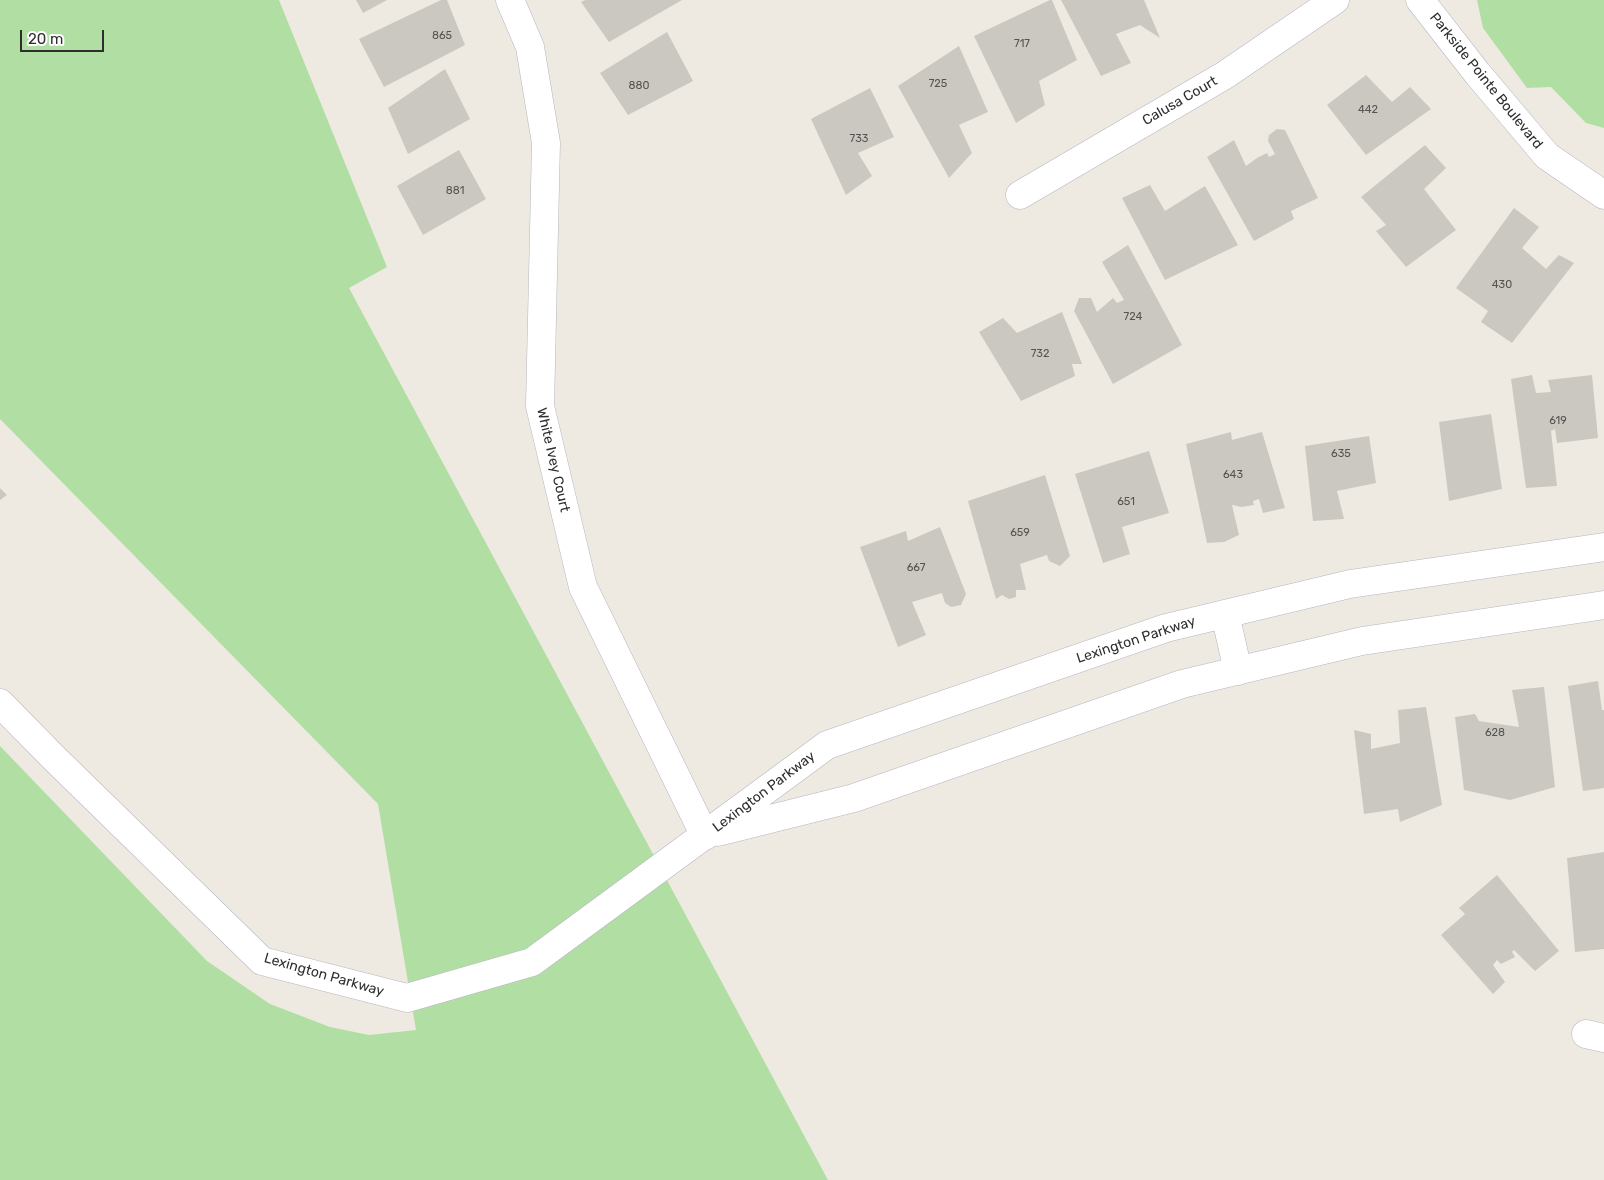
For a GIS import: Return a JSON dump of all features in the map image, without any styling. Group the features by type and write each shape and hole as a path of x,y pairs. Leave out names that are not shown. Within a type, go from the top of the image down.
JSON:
{"street":[{"name":"White Ivey Court","path":"510,0 530,47 546,143 540,406 583,587 705,836"},
{"name":"Calusa Court","path":"1020,195 1225,75 1334,0"},
{"name":"Parkside Pointe Boulevard","path":"1420,0 1477,73 1547,156 1604,195"},
{"name":"Lexington Parkway","path":"0,703 262,961 407,998 532,962 827,745 1166,628 1350,584 1604,547"},
{"name":"Lexington Parkway","path":"705,836 854,798 1182,684 1362,641 1604,605"},
{"path":"1225,614 1238,671"}],"green space":[{"path":"0,0 279,0 387,267 349,288 828,1180 0,1180 0,746 207,961 270,1004 330,1027 369,1035 416,1030 378,804 0,419"},
{"path":"1477,0 1604,0 1604,128 1586,123 1551,87 1527,88 1483,28"}],"building":[{"path":"356,0 387,0 363,13"},
{"path":"441,0 447,0 465,45 384,87 359,39"},
{"path":"585,0 682,0 609,42 581,2"},
{"path":"1052,0 1077,60 1039,81 1045,105 1016,123 974,36"},
{"path":"1061,0 1144,0 1160,38 1140,25 1116,34 1131,63 1101,76"},
{"path":"667,32 693,81 628,115 600,73"},
{"path":"959,46 988,112 959,125 972,153 949,178 898,86"},
{"path":"445,69 470,119 408,154 388,108"},
{"path":"1366,75 1392,102 1410,87 1431,109 1366,155 1327,105"},
{"path":"870,88 894,137 858,153 872,176 846,195 811,119"},
{"path":"1277,129 1285,130 1318,198 1291,211 1294,219 1254,241 1207,157 1234,140 1246,166 1267,153 1269,157 1275,154 1268,141 1269,135"},
{"path":"1425,145 1446,168 1424,189 1456,230 1406,267 1376,231 1386,225 1361,197"},
{"path":"459,150 486,199 423,235 397,186"},
{"path":"1150,185 1165,211 1205,186 1238,245 1165,280 1122,198"},
{"path":"1514,208 1539,227 1522,248 1546,269 1559,255 1574,263 1512,343 1481,322 1488,311 1456,288"},
{"path":"1128,245 1182,345 1113,384 1074,311 1079,298 1091,298 1097,312 1113,298 1117,303 1124,300 1102,262"},
{"path":"1062,312 1082,364 1072,364 1075,376 1021,401 979,332 1003,318 1017,333"},
{"path":"1532,375 1536,393 1551,392 1548,380 1592,375 1598,438 1557,443 1555,429 1551,431 1557,486 1526,488 1511,379"},
{"path":"1491,414 1502,489 1449,501 1439,422"},
{"path":"1231,432 1232,440 1262,432 1285,508 1263,513 1259,499 1253,501 1254,505 1242,507 1232,505 1239,535 1224,542 1207,543 1186,444"},
{"path":"1369,436 1376,483 1337,491 1344,519 1313,521 1305,446"},
{"path":"1149,451 1169,513 1122,527 1130,554 1103,563 1075,474"},
{"path":"1045,475 1070,556 1060,566 1049,561 1047,555 1020,564 1026,590 1016,590 1016,597 1009,599 1002,595 996,599 968,501"},
{"path":"0,488 7,495 0,500"},
{"path":"940,527 966,594 961,605 951,607 945,603 942,593 912,602 926,635 898,647 860,547 906,531 908,541"},
{"path":"1598,681 1602,710 1604,710 1604,788 1583,791 1568,686"},
{"path":"1544,687 1555,787 1510,800 1464,790 1455,717 1475,714 1479,721 1519,727 1512,690"},
{"path":"1426,707 1442,805 1400,822 1398,809 1364,814 1354,730 1371,734 1371,749 1400,743 1398,710"},
{"path":"1604,852 1604,949 1575,952 1567,858"},
{"path":"1497,875 1559,951 1535,971 1514,950 1512,952 1515,957 1501,964 1497,960 1493,965 1505,982 1493,994 1441,935 1465,914 1459,908"}]}
